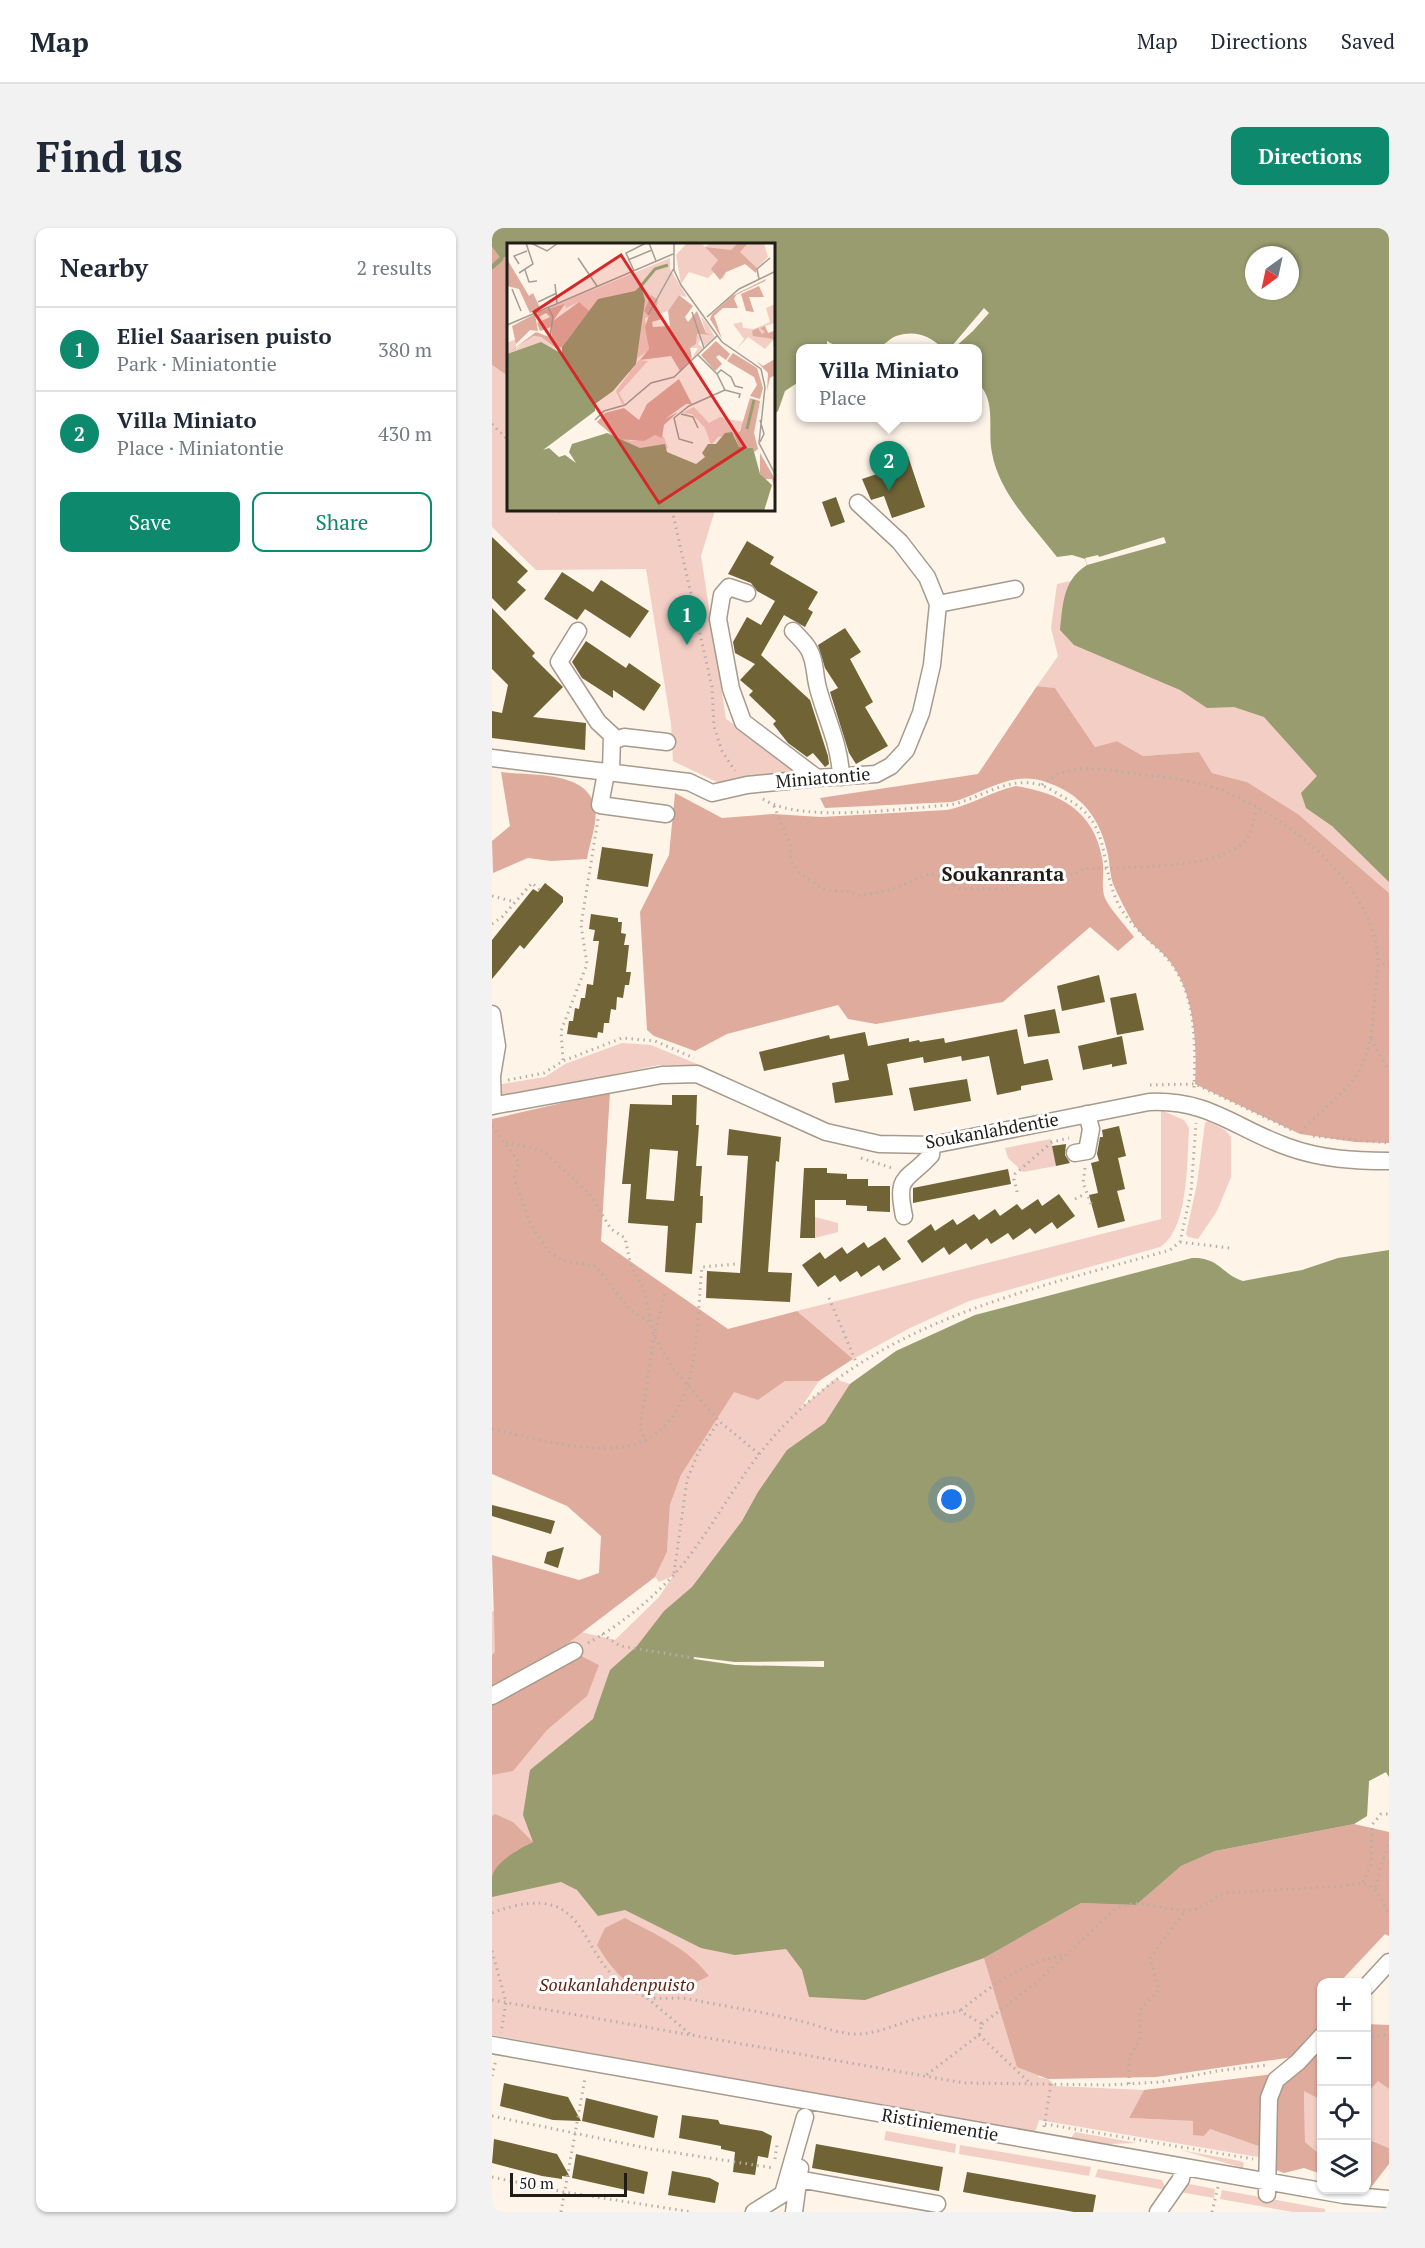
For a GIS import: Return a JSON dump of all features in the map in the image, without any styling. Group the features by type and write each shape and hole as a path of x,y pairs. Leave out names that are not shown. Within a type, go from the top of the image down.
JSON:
{"street":[{"path":"858,503 900,542 927,577 939,604 1015,589"},
{"path":"747,593 729,587 722,595 718,619 731,688 743,722 817,778"},
{"name":"Miniatontie","path":"492,758 689,782 712,793 747,785 876,774 891,766 906,750 921,713 932,665 939,604"},
{"path":"578,631 559,662 598,722 612,735 608,773 600,805 666,814"},
{"path":"793,631 808,647 815,663 814,673 818,690 841,756 842,777"},
{"path":"612,741 624,737 667,742"},
{"path":"492,1014 497,1046 492,1083 492,1106"},
{"name":"Soukanlahdentie","path":"492,1106 662,1075 697,1074 826,1132 879,1144 932,1145 1149,1102 1182,1102 1207,1109 1265,1138 1312,1155 1352,1161 1389,1161"},
{"path":"1081,1152 1091,1129 1087,1113"},
{"path":"904,1216 899,1195 902,1185 907,1175 932,1155 932,1145"},
{"path":"492,1696 574,1651"},
{"path":"1371,1981 1389,1962"},
{"path":"1268,2188 1269,2098 1276,2080 1298,2062 1317,2041"},
{"name":"Ristiniementie","path":"496,2047 807,2110 1041,2142 1183,2167 1268,2188 1389,2199"},
{"path":"794,2212 806,2134 807,2110"},
{"path":"754,2212 783,2194 807,2110"},
{"path":"1158,2212 1180,2179 1183,2167"},
{"path":"798,2178 937,2204"}],"path":[{"path":"492,424 507,439"},
{"path":"672,512 712,687 714,726 722,751 738,776"},
{"path":"1042,785 1063,770 1093,768 1180,780 1220,790 1257,808 1299,835 1334,868 1359,901 1373,940 1377,966 1370,1037 1362,1065 1300,1134"},
{"path":"1195,1084 1196,1061 1190,1010 1181,978 1169,960 1123,912 1115,898 1108,868 1101,836 1090,815 1075,802 1042,785 1018,782 999,786 969,801 950,806 823,813 774,806 790,843 791,862 801,874 825,890 846,891 860,896 890,890 929,874 936,875 961,889 1006,889 1026,879 1108,868 1165,867 1208,859 1247,838 1257,808"},
{"path":"563,1061 561,1031 587,964 581,925 600,805"},
{"path":"492,924 532,883 540,890"},
{"path":"492,896 515,902"},
{"path":"1377,966 1389,963"},
{"path":"1370,1037 1389,1071"},
{"path":"492,1083 544,1073 563,1061 622,1038 655,1041 702,1062"},
{"path":"1142,1086 1195,1084 1300,1134 1355,1142 1389,1143"},
{"path":"574,1651 602,1634 648,1599 674,1574 691,1555 732,1490 759,1454 797,1411 874,1352 928,1327 987,1304 1170,1250 1180,1242 1191,1192 1196,1124"},
{"path":"492,1126 519,1162 514,1178 530,1223 548,1251 564,1261 596,1266 631,1311 652,1324"},
{"path":"1017,1192 1015,1174 1052,1142 1071,1137 1081,1152 1085,1194 1092,1206"},
{"path":"506,1142 543,1151 589,1193 612,1229 625,1238 631,1266 644,1289 654,1336 673,1368 719,1421 759,1454"},
{"path":"1075,1199 1085,1194"},
{"path":"1180,1242 1230,1248"},
{"path":"492,1429 576,1448 620,1449 646,1442 664,1428 680,1405 687,1384 695,1351 696,1311 702,1268 736,1264"},
{"path":"646,1442 640,1428 654,1336 665,1293"},
{"path":"829,1298 857,1364"},
{"path":"674,1574 687,1480 698,1453 719,1421"},
{"path":"602,1634 620,1646 694,1658"},
{"path":"1363,1881 1371,1865 1372,1825 1381,1814 1389,1814"},
{"path":"1375,1887 1389,1840"},
{"path":"925,2076 979,2035 981,2024 1037,1982 1116,1908 1135,1903 1185,1911 1197,1909 1224,1893 1344,1886 1363,1881 1375,1887 1389,1915"},
{"path":"492,1913 535,1902 560,1906 574,1917 612,1977 645,1996 692,2035"},
{"path":"1129,2084 1129,2057 1140,2040 1140,2010 1158,1990 1150,1958 1185,1911"},
{"path":"492,1951 506,2002 492,2076"},
{"path":"645,1996 659,1999 682,1997 852,2034 870,2033 920,2018 960,2011 997,1981 1050,1957 1067,1955"},
{"path":"492,2000 964,2083 1129,2084 1162,2082 1217,2071 1298,2062"},
{"path":"960,2011 981,2024"},
{"path":"1371,2037 1389,2034"},
{"path":"979,2035 1030,2083"},
{"path":"561,2212 585,2075"},
{"path":"1041,2142 1051,2084"},
{"path":"492,2116 566,2133 576,2132 651,2149 719,2157 726,2162 773,2169 777,2145"},
{"path":"1045,2124 1269,2162"},
{"path":"492,2177 564,2192 692,2212"},
{"path":"1212,2212 1218,2185"}],"green space":[{"path":"492,365 507,375 507,512 714,512 701,556 726,719 767,746 796,774 723,785 673,761 671,724 646,569 536,570 492,527"},
{"path":"1070,581 1085,603 1389,587 1389,893 1298,814 1247,782 1212,773 1199,752 1143,756 1117,741 1095,747 1055,688 1037,686 1058,656 1051,628 1057,584"},
{"path":"622,1043 651,1045 702,1066 659,1065 496,1099 496,1085 545,1077 565,1064"},
{"path":"1161,1110 1184,1120 1189,1128 1187,1175 1181,1210 1176,1226 1160,1247 969,1301 910,1328 853,1359 797,1311 1161,1219"},
{"path":"1208,1121 1225,1130 1231,1137 1231,1177 1217,1211 1198,1239 1188,1237 1186,1234 1197,1184 1205,1123"},
{"path":"1051,1139 1056,1166 1023,1172 1008,1158 1005,1148"},
{"path":"815,1217 838,1223 838,1232 815,1238"},
{"name":"Soukanlahdenpuisto","path":"975,1315 1351,1586 1389,1777 1386,1772 1369,1781 1367,1816 1354,1824 1214,1851 1038,2077 1048,2079 1056,2086 1144,2090 1129,2118 1193,2121 1204,2136 1210,2129 1264,2148 1264,2158 1039,2120 1036,2130 1031,2132 492,2035 492,1611 615,1640 659,1597 673,1576 659,1582 655,1577 667,1552 670,1505 681,1475 734,1391 758,1400 785,1381 819,1381 800,1409 835,1379 850,1384 896,1351"},
{"path":"1378,2080 1389,2089 1389,2148 1371,2141 1371,2088"},
{"path":"1304,2090 1317,2098 1317,2152 1305,2142"},
{"path":"886,2131 956,2144 955,2153 884,2140"},
{"path":"1075,2132 1137,2143 1108,2144 1071,2138"},
{"path":"960,2145 1091,2167 1089,2176 959,2154"},
{"path":"1181,2150 1240,2161 1244,2163 1243,2168"},
{"path":"1098,2169 1162,2180 1166,2190 1095,2177"},
{"path":"1189,2184 1215,2189 1214,2198 1180,2192"},
{"path":"1222,2190 1325,2209 1325,2212 1293,2212 1220,2199"}],"shaded area":[{"path":"492,228 1389,228 1389,882 1332,826 1306,808 1301,793 1317,776 1264,717 1234,707 1207,708 1180,690 1074,645 1060,630 1069,585 1079,571 1087,565 1085,559 1072,555 1057,557 1018,508 1002,482 992,453 988,398 982,388 982,344 937,344 921,335 903,334 885,344 834,344 827,341 827,344 796,344 796,384 785,391 776,412 776,243 507,243 507,256 501,259 492,247"},
{"path":"492,247 501,259 507,256 507,375 492,365"},
{"path":"1037,686 1055,688 1095,747 1117,741 1143,756 1199,752 1212,773 1247,782 1298,814 1389,893 1389,1143 1355,1142 1300,1134 1195,1084 1192,1018 1183,986 1167,958 1142,935 1133,923 1113,882 1100,829 1087,808 1068,792 1043,781 1019,779 1007,781 952,802 825,808 820,798 978,774"},
{"path":"501,772 557,777 582,787 590,796 596,814 587,859 551,861 528,858 493,873 492,841 510,826"},
{"path":"1016,786 1060,799 1083,816 1091,828 1102,858 1103,891 1106,899 1134,937 1118,951 1090,927 1003,1002 876,1024 848,1019 838,1005 727,1034 695,1051 654,1036 647,1030 640,912 669,855 675,793 722,818 773,814 821,817 947,810"},
{"path":"610,1092 601,1241 728,1329 797,1311 853,1359 819,1381 785,1381 758,1400 734,1392 681,1475 670,1505 667,1552 655,1577 530,1672 492,1693 492,1655 495,1652 492,1555 579,1580 599,1573 601,1536 567,1506 492,1474 492,1119"},
{"path":"1389,1250 1389,1777 1386,1772 1369,1781 1367,1816 1354,1824 1215,1851 1181,1866 1136,1905 1081,1903 984,1958 865,2000 809,1997 802,1970 786,1949 735,1955 701,1948 625,1910 598,1916 577,1890 561,1882 492,1897 494,1871 515,1852 533,1842 523,1815 530,1770 593,1719 610,1670 637,1646 664,1611 692,1587 742,1521 758,1492 787,1450 825,1423 850,1384 896,1351 975,1315 1192,1258 1209,1260 1243,1281 1302,1270 1338,1258"},
{"path":"577,1654 599,1665 587,1696 547,1730 513,1771 492,1775 492,1702"},
{"path":"495,1814 513,1822 533,1842 517,1850 492,1876 492,1816"},
{"path":"1354,1824 1389,1832 1389,1936 1385,1934 1344,1978 1317,1978 1317,2038 1300,2056 1156,2077 1048,2079 1017,2067 984,1958 1081,1903 1136,1905 1181,1866 1215,1851"},
{"path":"625,1918 681,1950 701,1966 709,1976 690,1985 658,1992 632,1985 620,1976 597,1945 605,1928"},
{"path":"1371,2024 1389,2025 1389,2089 1378,2081 1371,2089"},
{"path":"1317,2046 1317,2098 1304,2091 1305,2142 1317,2152 1317,2173 1304,2168 1284,2173 1276,2170 1264,2148 1210,2129 1204,2136 1193,2135 1193,2121 1129,2118 1144,2090 1291,2072"},
{"path":"1371,2141 1389,2148 1389,2164 1371,2187"}],"pier":[{"path":"984,308 989,313 958,344 954,344"},
{"path":"1164,537 1166,543 1087,565 1085,558 1098,555 1099,557"},
{"path":"694,1657 735,1662 824,1661 824,1667 735,1665 694,1659"}],"building":[{"path":"908,456 925,507 892,518 884,496 871,500 862,479 877,474 875,467"},
{"path":"836,497 845,522 831,527 822,502"},
{"path":"492,537 528,571 517,582 526,590 505,611 492,598"},
{"path":"747,541 774,557 770,564 818,592 808,609 813,612 805,627 784,615 761,655 810,700 828,756 829,764 825,767 813,753 807,757 788,743 773,724 776,721 749,695 753,691 740,680 755,664 735,653 733,642 747,617 761,625 775,601 757,591 751,583 728,574"},
{"path":"562,572 593,592 601,580 649,611 630,638 585,609 577,620 544,599"},
{"path":"492,608 535,653 532,656 563,687 533,717 586,723 585,750 492,738 492,711 502,713 508,685 492,669"},
{"path":"845,628 861,652 850,659 873,702 865,707 888,746 856,764 849,753 830,692 838,688 825,668 818,645"},
{"path":"586,641 626,668 629,663 661,685 644,711 613,690 613,698 582,678 572,662"},
{"path":"602,847 653,854 648,887 597,879"},
{"path":"545,883 563,897 563,902 524,949 520,945 492,979 492,940 533,889 538,892"},
{"path":"591,914 618,918 618,922 622,922 621,933 626,934 624,945 629,945 626,972 631,972 629,985 625,985 623,998 617,997 616,1010 611,1009 609,1023 604,1023 603,1033 598,1032 597,1038 567,1034 569,1021 573,1021 575,1008 579,1009 581,998 585,998 587,984 593,985 599,941 593,941 595,930 589,929"},
{"path":"1099,975 1105,1002 1062,1011 1057,986"},
{"path":"1136,993 1144,1030 1117,1035 1110,998"},
{"path":"1055,1009 1060,1033 1028,1037 1024,1015"},
{"path":"1017,1029 1024,1064 1048,1059 1053,1080 1021,1086 1021,1090 997,1095 989,1056 962,1061 961,1056 924,1063 923,1057 887,1064 893,1095 835,1103 832,1083 849,1080 844,1054 764,1071 759,1052 829,1035 830,1039 865,1032 868,1046 909,1038 909,1042 919,1040 920,1042 944,1038 945,1043"},
{"path":"1122,1036 1127,1064 1112,1067 1112,1064 1083,1070 1078,1046"},
{"path":"967,1079 971,1101 914,1111 909,1088"},
{"path":"672,1095 697,1095 696,1125 699,1125 696,1166 702,1166 700,1196 703,1196 702,1223 696,1223 692,1274 665,1272 668,1226 628,1223 631,1184 622,1184 630,1104 672,1105","holes":["650,1149 678,1151 674,1201 646,1199"]},
{"path":"1119,1126 1126,1156 1118,1158 1125,1189 1117,1191 1125,1221 1098,1228 1089,1195 1098,1193 1091,1163 1099,1161 1097,1154 1100,1137 1103,1137 1102,1130"},
{"path":"729,1129 781,1137 779,1162 776,1161 768,1272 792,1273 790,1302 706,1298 707,1271 740,1273 748,1156 727,1155"},
{"path":"1066,1144 1065,1155 1070,1163 1056,1166 1052,1146"},
{"path":"804,1168 827,1168 827,1173 847,1174 847,1179 868,1179 868,1186 890,1186 890,1212 867,1211 867,1206 846,1205 846,1200 815,1200 815,1238 800,1238"},
{"path":"1008,1169 1011,1184 913,1203 913,1188"},
{"path":"1059,1194 1075,1216 1057,1229 1052,1222 1035,1234 1030,1228 1013,1240 1008,1233 991,1244 987,1238 971,1250 966,1243 949,1255 944,1247 922,1263 907,1241 931,1224 935,1231 953,1219 957,1225 974,1214 979,1220 995,1209 1000,1216 1017,1204 1022,1210 1038,1199 1042,1206"},
{"path":"885,1237 901,1259 883,1271 879,1265 861,1277 857,1271 840,1282 835,1275 818,1287 802,1265 820,1252 825,1259 842,1247 847,1254 864,1242 868,1248"},
{"path":"492,1505 555,1521 551,1534 492,1516"},
{"path":"564,1547 558,1568 544,1563 547,1552"},
{"path":"504,2083 568,2097 581,2121 553,2120 500,2106"},
{"path":"586,2098 658,2116 654,2138 582,2121"},
{"path":"682,2115 718,2120 720,2124 762,2131 772,2136 768,2158 758,2156 755,2175 733,2172 735,2152 721,2149 721,2146 679,2138"},
{"path":"494,2139 557,2154 570,2177 562,2176 562,2179 542,2176 492,2163"},
{"path":"816,2144 943,2167 939,2191 812,2168"},
{"path":"576,2154 648,2172 644,2194 572,2178"},
{"path":"672,2171 710,2178 719,2183 715,2203 668,2195"},
{"path":"967,2172 1096,2195 1093,2212 1074,2212 963,2192"}],"waterway":[{"path":"492,267 501,259"}],"place":[{"name":"Villa Miniato","path":"889,491"},
{"name":"Eliel Saarisen puisto","path":"687,645"}],"district":[{"name":"Soukanranta","path":"1003,874"}]}
